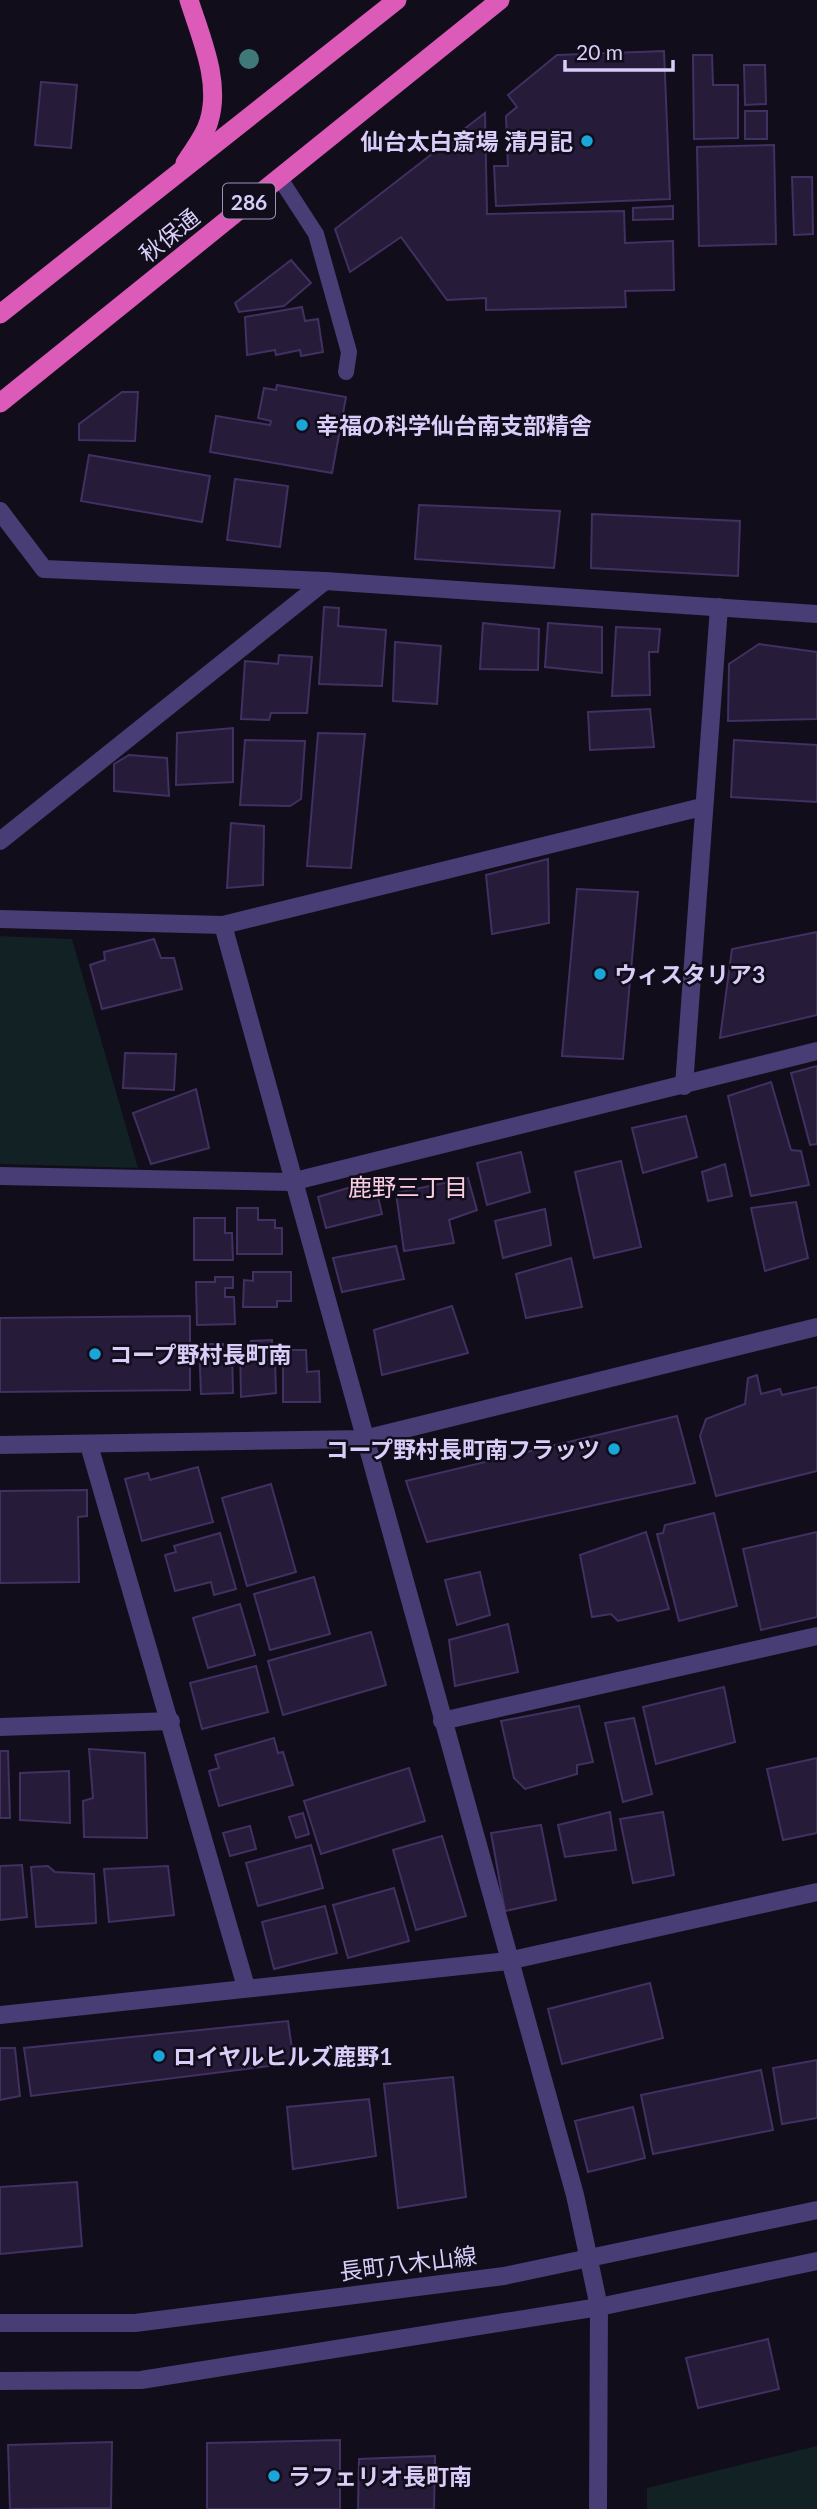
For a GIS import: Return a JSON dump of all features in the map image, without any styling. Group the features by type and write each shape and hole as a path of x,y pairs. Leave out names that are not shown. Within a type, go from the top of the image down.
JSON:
{"highway":[{"path":"179,173 209,124 214,100 212,78 189,0"},
{"name":"秋保通","path":"0,314 397,0"},
{"name":"秋保通","path":"0,403 500,0"}],"street":[{"path":"0,511 44,569 325,581 817,614"},
{"path":"0,841 325,581"},
{"path":"684,1086 702,807 719,607"},
{"path":"0,919 223,925 702,807"},
{"path":"223,925 291,1182 575,2195 599,2308 598,2509"},
{"path":"0,1176 291,1182 817,1051"},
{"path":"0,1446 364,1439 817,1327"},
{"path":"89,1445 246,1987"},
{"path":"442,1721 817,1636"},
{"path":"0,1727 171,1721"},
{"path":"0,2015 509,1961 817,1892"},
{"name":"長町八木山線","path":"0,2323 135,2323 504,2276 817,2210"},
{"path":"0,2381 141,2380 599,2308 817,2261"}],"lane":[{"path":"279,177 316,234 349,352 346,372"}],"shaded area":[{"path":"0,936 72,939 138,1168 0,1164"},
{"path":"817,2446 817,2509 647,2509 647,2488"}],"building":[{"name":"仙台太白斎場 清月記","path":"664,51 670,199 496,206 494,166 508,166 506,116 517,107 508,95 557,55"},
{"path":"693,55 712,55 713,85 738,85 738,138 694,139"},
{"path":"744,65 765,65 766,104 745,105"},
{"path":"41,82 77,85 71,148 35,145"},
{"path":"745,111 767,111 767,139 745,139"},
{"path":"485,113 487,214 624,211 625,243 673,241 674,290 625,291 626,307 486,310 486,298 447,300 401,237 350,272 335,229"},
{"path":"774,145 776,244 699,246 697,147"},
{"path":"792,177 812,177 813,234 794,235"},
{"path":"673,206 673,219 633,220 633,208"},
{"path":"291,260 311,283 284,306 239,312 235,303"},
{"path":"302,307 305,321 318,319 323,352 301,356 300,350 276,355 275,350 247,355 245,317"},
{"path":"277,385 346,397 332,473 210,452 216,416 270,425 271,421 258,418 264,388 276,390"},
{"path":"122,392 138,392 135,441 79,440 79,424"},
{"path":"89,455 210,476 202,522 81,501"},
{"path":"235,479 288,486 280,547 227,540"},
{"path":"419,505 560,511 554,568 415,559"},
{"path":"592,514 740,521 738,576 591,568"},
{"path":"324,607 339,608 338,626 386,630 382,686 319,684"},
{"path":"483,623 539,629 538,670 480,669"},
{"path":"548,623 602,627 602,673 545,667"},
{"path":"616,627 660,629 658,652 649,652 650,695 612,696"},
{"path":"395,642 441,646 437,704 393,701"},
{"path":"759,644 817,652 817,719 728,721 729,664"},
{"path":"279,655 312,657 307,713 271,713 269,720 241,719 245,661 278,664"},
{"path":"650,709 654,747 590,750 588,712"},
{"path":"233,728 233,782 176,785 177,733"},
{"path":"318,733 365,734 351,868 307,866"},
{"path":"245,740 305,741 301,799 290,806 240,805"},
{"path":"734,740 817,745 817,802 731,797"},
{"path":"129,755 167,758 169,796 114,791 114,764"},
{"path":"231,823 264,826 263,885 227,888"},
{"path":"548,859 549,923 492,934 486,875"},
{"name":"ウィスタリア3","path":"577,889 638,892 623,1059 562,1056"},
{"path":"817,932 817,1015 720,1038 732,949"},
{"path":"154,939 161,958 174,958 182,989 102,1009 90,965 105,960 104,952"},
{"path":"125,1053 176,1054 174,1090 123,1088"},
{"path":"817,1066 817,1144 810,1145 791,1073"},
{"path":"771,1082 791,1150 801,1151 809,1185 751,1196 728,1096"},
{"path":"196,1089 209,1148 151,1164 133,1113"},
{"path":"686,1116 697,1157 643,1173 632,1128"},
{"path":"521,1152 530,1192 487,1205 477,1163"},
{"path":"621,1161 641,1247 594,1258 575,1172"},
{"path":"725,1164 732,1196 708,1201 702,1172"},
{"path":"468,1178 477,1210 449,1220 454,1243 404,1251 396,1193"},
{"path":"374,1180 382,1214 326,1228 318,1197"},
{"path":"796,1202 808,1258 765,1271 751,1208"},
{"path":"237,1208 258,1208 258,1220 275,1220 275,1228 282,1228 282,1254 237,1254"},
{"path":"545,1209 551,1245 503,1258 495,1221"},
{"path":"194,1218 225,1218 225,1233 232,1233 233,1260 194,1260"},
{"path":"396,1246 404,1279 342,1292 333,1258"},
{"path":"571,1258 582,1307 526,1318 516,1274"},
{"path":"253,1272 291,1272 291,1301 277,1301 277,1307 243,1307 244,1280 253,1281"},
{"path":"215,1277 233,1277 233,1288 225,1288 225,1297 234,1297 235,1324 197,1325 196,1282 215,1282"},
{"path":"452,1306 468,1353 382,1375 374,1330"},
{"name":"コープ野村長町南","path":"190,1316 190,1390 0,1392 0,1318"},
{"path":"272,1340 272,1353 267,1353 267,1360 275,1360 276,1393 241,1397 240,1348 251,1347 251,1341"},
{"path":"199,1344 223,1344 223,1352 232,1352 233,1393 201,1394"},
{"path":"283,1350 306,1350 307,1372 319,1371 320,1402 283,1402"},
{"path":"757,1375 761,1394 780,1389 782,1395 817,1387 817,1471 716,1496 700,1436 706,1419 745,1404 748,1378"},
{"name":"コープ野村長町南フラッツ","path":"677,1416 695,1483 427,1542 406,1481"},
{"path":"198,1467 213,1522 142,1541 125,1479 148,1473 150,1480"},
{"path":"271,1484 296,1572 247,1586 222,1498"},
{"path":"87,1490 87,1516 78,1517 79,1582 0,1583 0,1491"},
{"path":"714,1513 737,1606 679,1621 657,1534 663,1533 665,1525"},
{"path":"646,1532 669,1609 618,1621 611,1614 592,1617 580,1555"},
{"path":"817,1532 817,1617 761,1630 743,1549"},
{"path":"220,1533 236,1589 214,1595 211,1582 175,1591 165,1555 176,1552 174,1546"},
{"path":"480,1572 490,1615 457,1625 445,1580"},
{"path":"314,1577 330,1634 270,1650 254,1594"},
{"path":"240,1604 255,1655 208,1668 193,1618"},
{"path":"508,1624 518,1672 455,1686 449,1640"},
{"path":"371,1632 386,1685 283,1715 268,1661"},
{"path":"256,1666 268,1712 202,1729 190,1683"},
{"path":"724,1687 735,1742 656,1764 643,1707"},
{"path":"579,1706 593,1762 577,1765 577,1774 525,1789 514,1778 501,1721"},
{"path":"634,1718 652,1794 623,1802 605,1723"},
{"path":"274,1738 278,1753 283,1752 293,1785 219,1806 209,1771 219,1768 215,1755"},
{"path":"89,1749 145,1753 147,1838 84,1837 83,1801 93,1798"},
{"path":"0,1751 8,1751 10,1818 0,1818"},
{"path":"817,1758 817,1833 783,1840 767,1769"},
{"path":"409,1768 425,1821 321,1854 304,1801"},
{"path":"69,1771 70,1823 20,1820 20,1773"},
{"path":"610,1812 616,1850 565,1857 558,1825"},
{"path":"663,1812 674,1875 633,1883 620,1819"},
{"path":"303,1813 309,1834 296,1838 289,1817"},
{"path":"541,1825 556,1900 505,1911 491,1833"},
{"path":"250,1826 256,1849 230,1856 223,1833"},
{"path":"442,1836 466,1916 416,1930 393,1850"},
{"path":"311,1845 323,1888 258,1906 246,1863"},
{"path":"22,1865 27,1917 0,1920 0,1866"},
{"path":"48,1866 55,1872 94,1874 96,1923 36,1927 31,1867"},
{"path":"168,1866 174,1915 109,1922 104,1869"},
{"path":"394,1888 409,1941 348,1958 333,1905"},
{"path":"325,1906 337,1953 274,1969 262,1922"},
{"path":"650,1983 663,2038 562,2064 548,2009"},
{"name":"ロイヤルヒルズ鹿野1","path":"288,2021 294,2063 31,2096 24,2048"},
{"path":"0,2048 15,2048 20,2096 0,2100"},
{"path":"817,2060 817,2118 782,2124 773,2068"},
{"path":"761,2070 773,2130 653,2154 641,2095"},
{"path":"453,2077 466,2197 398,2208 384,2084"},
{"path":"369,2099 376,2156 293,2169 287,2107"},
{"path":"633,2107 645,2158 588,2172 575,2121"},
{"path":"77,2182 82,2246 0,2254 0,2187"},
{"path":"768,2339 779,2389 698,2408 686,2358"},
{"name":"ラフェリオ長町南","path":"340,2440 340,2509 207,2509 207,2443"},
{"path":"112,2442 111,2508 10,2509 8,2445"},
{"path":"435,2456 434,2509 358,2509 359,2459"}],"place":[{"name":"仙台太白斎場 清月記","path":"587,141"},
{"name":"幸福の科学仙台南支部精舎","path":"302,425"},
{"name":"ウィスタリア3","path":"600,974"},
{"name":"コープ野村長町南","path":"95,1354"},
{"name":"コープ野村長町南フラッツ","path":"614,1449"},
{"name":"ロイヤルヒルズ鹿野1","path":"159,2056"},
{"name":"ラフェリオ長町南","path":"274,2476"}],"district":[{"name":"鹿野三丁目","path":"408,1186"}]}
